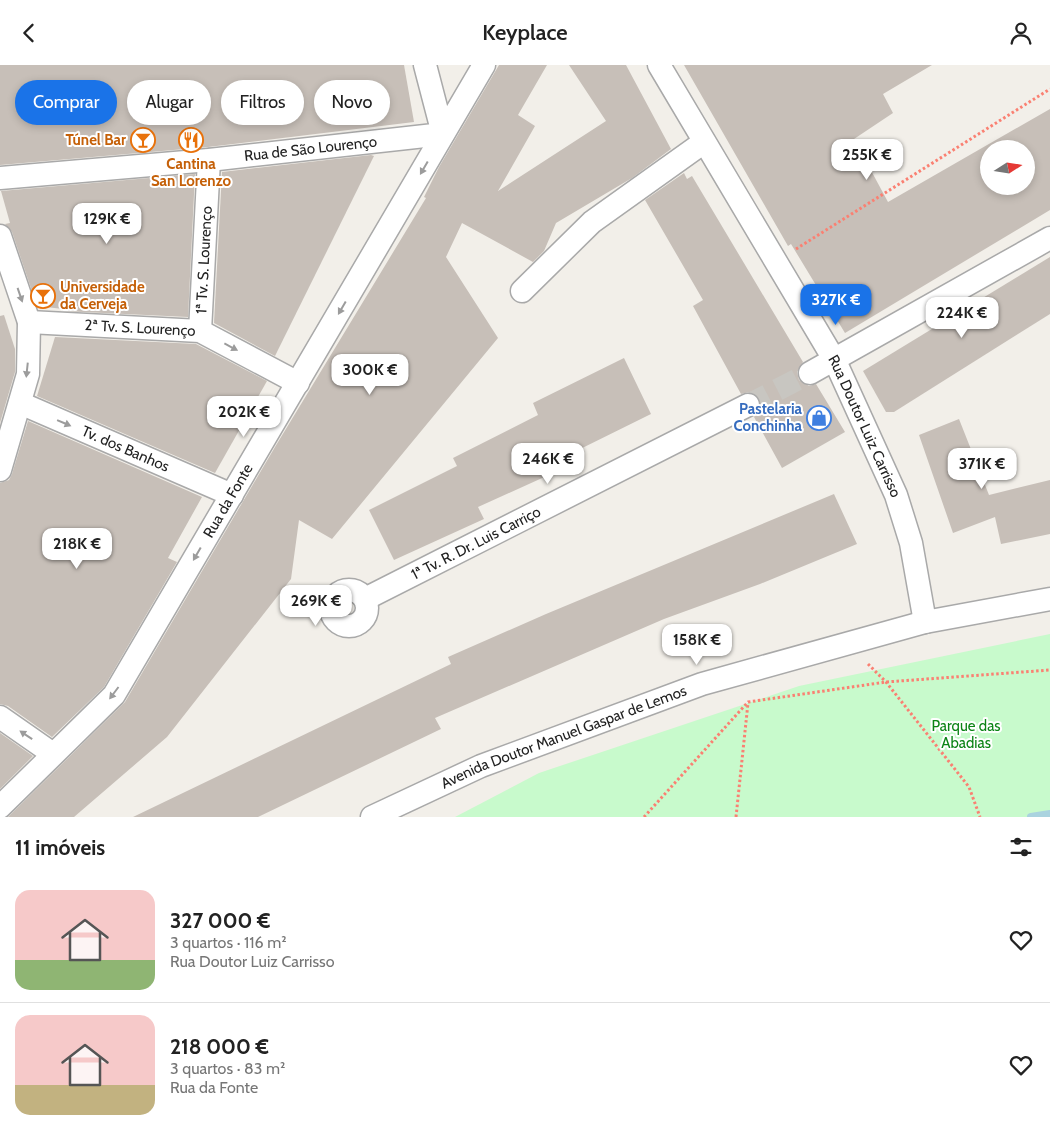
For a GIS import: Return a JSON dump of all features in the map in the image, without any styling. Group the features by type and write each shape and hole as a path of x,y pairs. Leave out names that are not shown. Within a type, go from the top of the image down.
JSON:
{"street":[{"path":"426,65 443,134"},
{"name":"Rua da Fonte","path":"0,807 114,695 484,65"},
{"name":"Rua Doutor Luiz Carrisso","path":"659,65 835,361 896,495 912,543 925,622"},
{"name":"Rua de São Lourenço","path":"0,178 209,160 443,134"},
{"path":"522,291 592,223 704,142"},
{"name":"1ª Tv. S. Lourenço","path":"200,331 209,160"},
{"path":"0,236 4,259 29,322 28,374 0,469"},
{"path":"810,373 835,361 1050,238"},
{"name":"2ª Tv. S. Lourenço","path":"29,322 200,331 298,383"},
{"name":"Tv. dos Banhos","path":"20,403 232,495"},
{"name":"1ª Tv. R. Dr. Luis Carriço","path":"365,599 748,405"},
{"name":"Avenida Doutor Manuel Gaspar de Lemos","path":"372,817 481,766 702,684 925,622 1050,599"},
{"path":"0,717 53,754"}],"path":[{"path":"776,262 1050,89"},
{"path":"868,664 886,682 968,787 980,817"},
{"path":"644,817 748,702 886,682 1050,670"},
{"path":"736,817 748,702"}],"green space":[{"name":"Parque das Abadias","path":"1050,634 1050,817 455,817 539,773 799,686"}],"building":[{"path":"0,65 404,65 414,122 390,125 390,80 314,80 314,125 389,125 208,147 0,165"},
{"path":"499,65 547,65 518,115 535,126 498,191 606,121 569,65 626,65 671,149 632,178 556,223 544,251 533,262 462,223 446,257 498,338 332,539 299,520 291,579 167,737 74,817 8,817 125,702 275,447 426,198 424,197 439,167"},
{"path":"684,65 932,65 883,94 893,113 854,139 888,202 980,149 980,195 1035,195 1035,140 996,140 1050,109 1050,210 845,333 791,244 788,246"},
{"path":"374,156 275,356 214,323 222,172"},
{"path":"684,173 687,179 692,176 803,362 797,372 799,380 809,386 816,384 845,432 782,468 754,417 761,406 759,399 749,392 741,394 693,306 703,300 645,200"},
{"path":"195,174 188,317 62,311 63,309 37,306 12,232 5,224 10,223 1,191"},
{"path":"1050,257 1050,314 894,412 886,412 863,371"},
{"path":"4,315 15,349 15,372 0,423 0,316"},
{"path":"55,337 196,344 267,381 215,473 37,396"},
{"path":"624,358 651,414 560,459 562,469 478,507 484,519 394,560 369,510 457,466 453,458 538,415 533,403"},
{"path":"959,419 989,495 1050,480 1050,534 1001,544 995,517 953,533 919,435"},
{"path":"28,421 202,497 168,558 177,562 104,687 52,737 8,706 0,704 0,483 9,480 12,474"},
{"path":"834,494 857,544 760,584 664,619 435,718 441,729 258,817 133,817 451,664 448,657"},
{"path":"0,733 33,756 0,789"}],"waterway":[{"path":"1031,817 1050,814"}],"tunnel":[{"path":"748,405 810,373"}],"place":[{"name":"Túnel Bar","path":"143,140"},
{"name":"Cantina San Lorenzo","path":"191,140"},
{"name":"Universidade da Cerveja","path":"43,296"},
{"name":"Pastelaria Conchinha","path":"819,418"}]}
